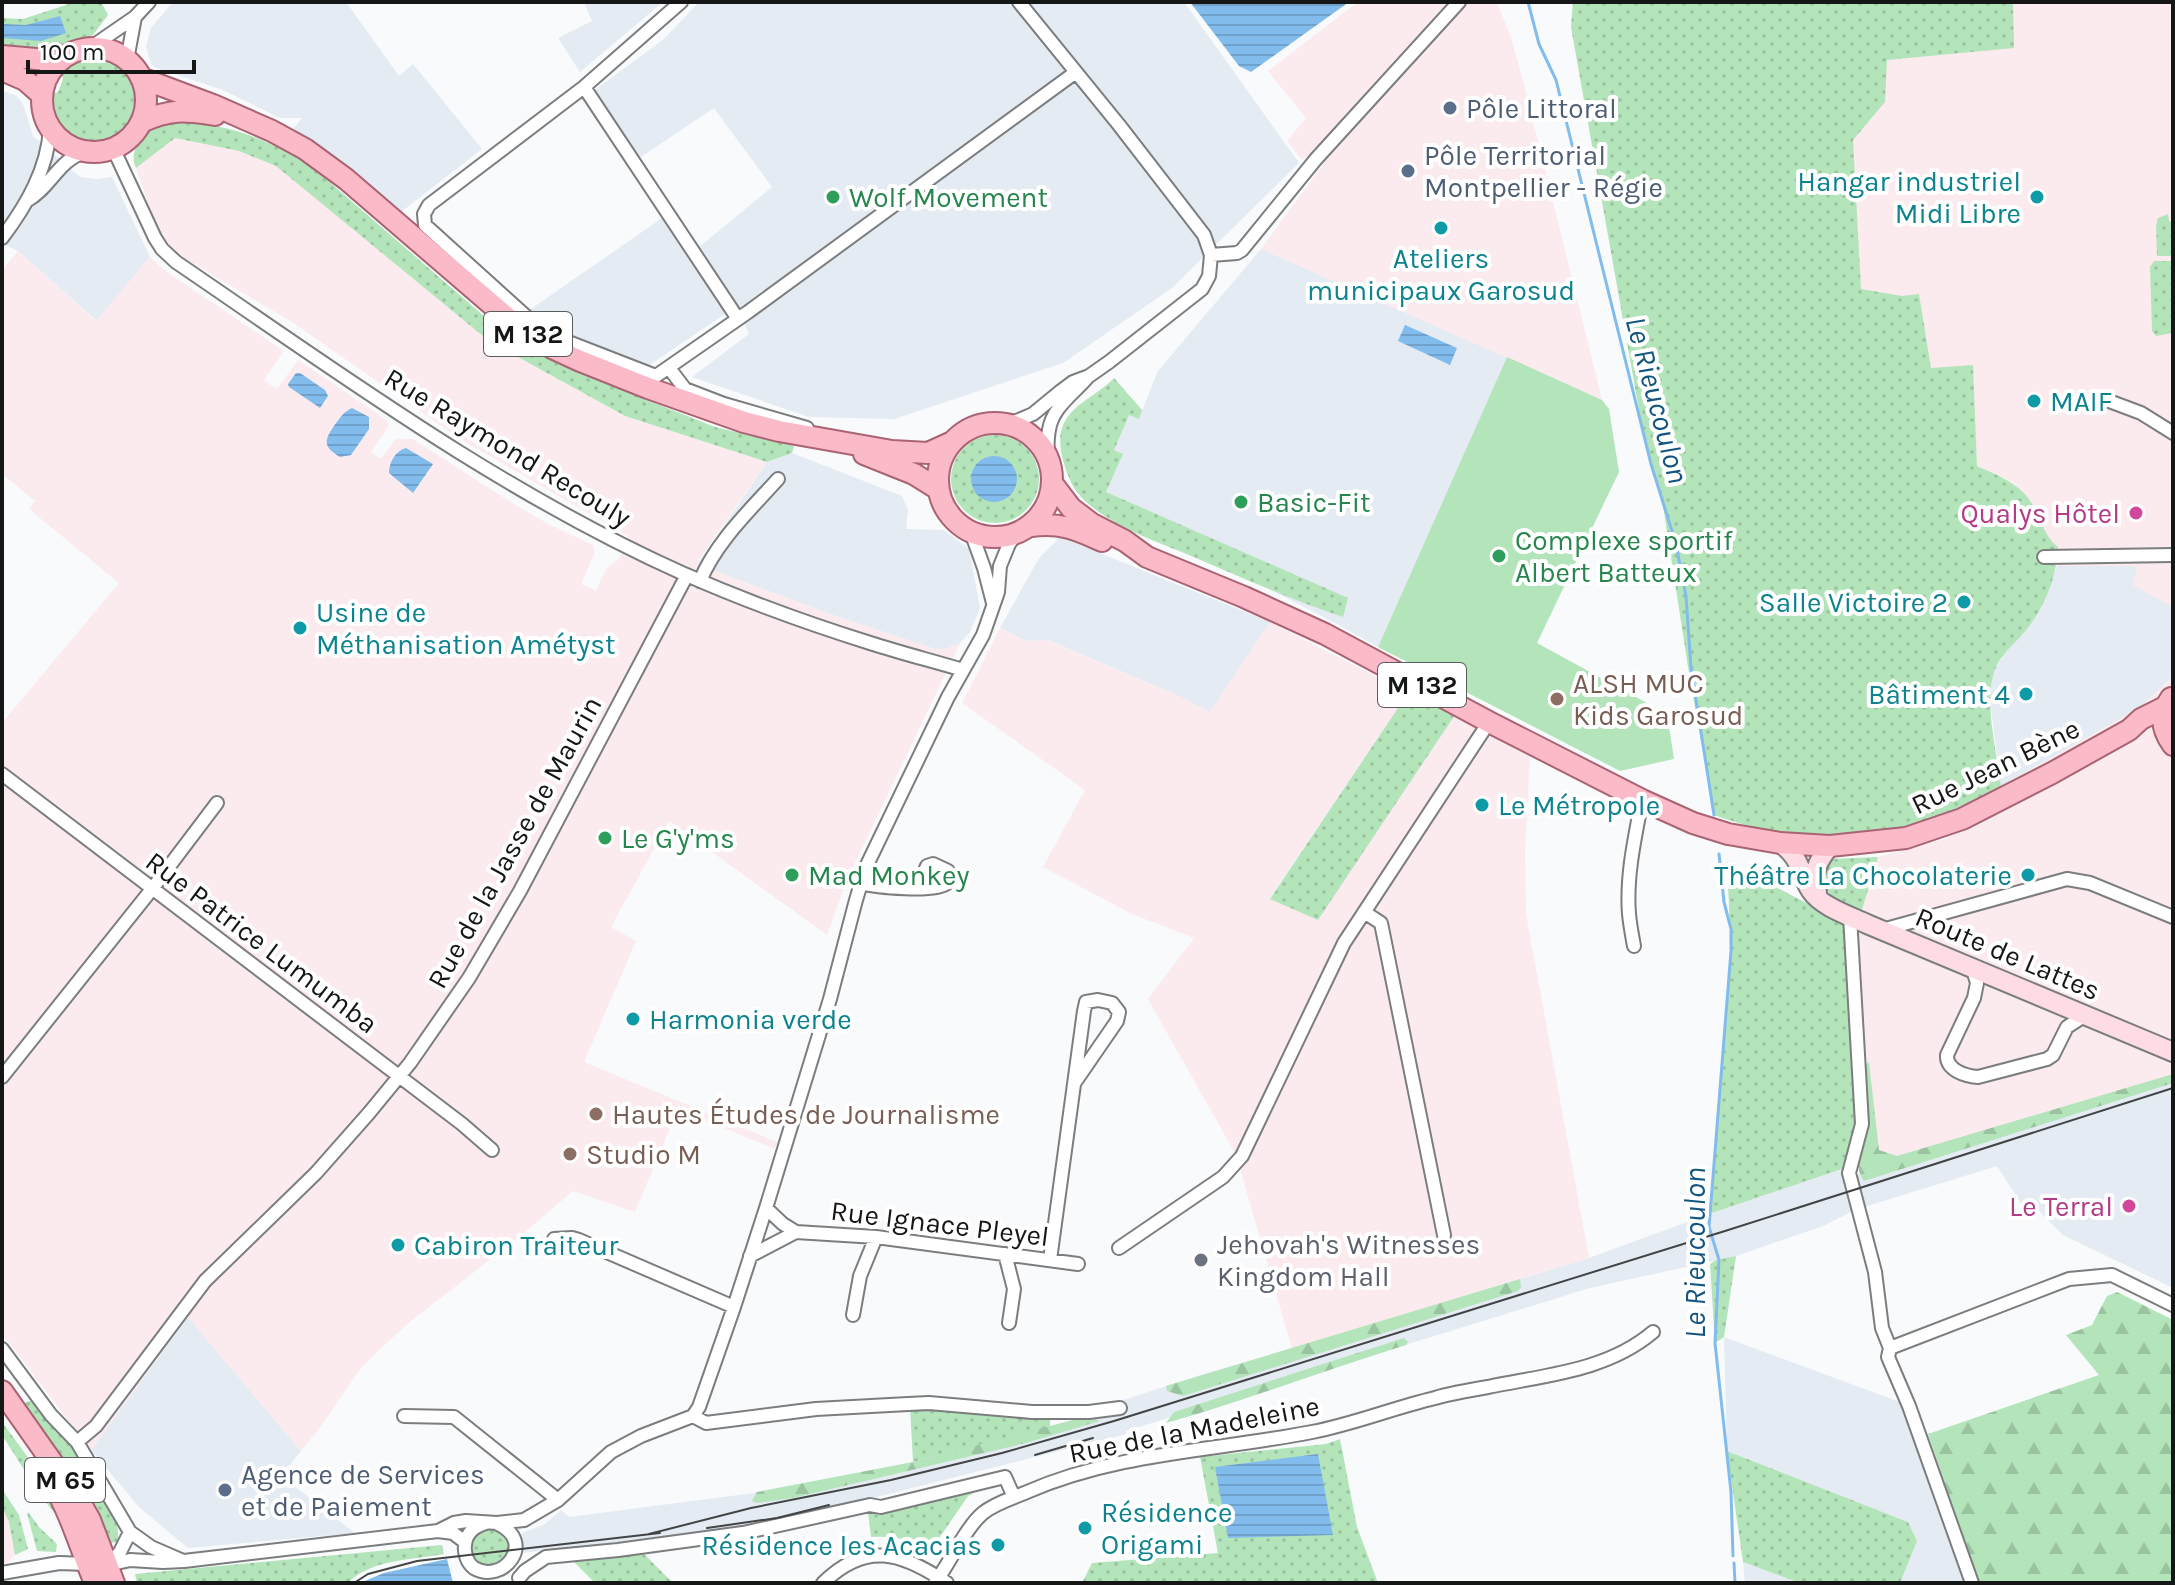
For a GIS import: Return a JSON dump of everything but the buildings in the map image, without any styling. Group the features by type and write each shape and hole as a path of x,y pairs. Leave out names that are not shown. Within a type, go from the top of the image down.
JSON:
{"main road":[{"path":"90,48 116,53 127,60 141,78 145,108 141,122 125,142 100,152 72,147 60,139 45,118 42,95 50,71 73,52 90,48"},
{"path":"2,56 59,61"},
{"path":"2,70 25,80 42,95"},
{"name":"M 132","path":"141,78 213,105 286,138 328,165 496,310 552,348 648,388 744,422 892,451 928,453 950,443"},
{"name":"M 132","path":"141,122 162,113 185,111 247,121"},
{"path":"990,423 1007,425 1033,438 1047,457 1052,483 1049,498 1042,512 1023,530 997,537 984,536 971,532 948,514 938,489 940,461 950,443 973,427 990,423"},
{"name":"M 132","path":"835,442 914,474 938,489"},
{"name":"M 132","path":"1052,483 1071,508 1147,557"},
{"name":"M 132","path":"1023,530 1045,524 1064,525 1120,550 1147,557 1325,634 1642,800"},
{"path":"2169,702 2163,725 2170,740"},
{"name":"Rue Jean Bène","path":"1642,800 1693,823 1728,834 1780,843 1830,846 1906,838 1962,819 2052,773 2129,730 2169,702"},
{"path":"2129,730 2170,740"},
{"name":"M 65","path":"7,1408 78,1499 90,1520 101,1574"}],"street":[{"path":"90,48 135,17 149,2"},
{"path":"681,2 584,87 429,205 424,214 425,225 540,329 656,376 1076,72"},
{"path":"1007,425 1033,414 1061,391 1089,376 1168,318 1202,289 1209,276 1211,255 1204,235 1019,2"},
{"path":"1211,255 1242,250 1316,159 1459,2"},
{"path":"127,60 135,17"},
{"path":"584,87 738,319"},
{"path":"2,238 28,200 47,156 50,128"},
{"name":"Rue Raymond Recouly","path":"113,148 155,238 176,262 483,467 590,527 700,581 829,630 963,670"},
{"path":"28,200 37,195 62,164 86,151"},
{"path":"669,368 685,389 737,409 804,427 835,442"},
{"path":"1047,457 1052,419 1089,376"},
{"path":"2109,401 2141,413 2173,433"},
{"path":"700,581 724,542 778,479"},
{"path":"438,1531 466,1521 491,1523 524,1520 558,1500 611,1452 641,1436 693,1416 702,1401 766,1208 830,999 861,883 903,788 983,635 998,592 1000,566 1009,544 1023,530"},
{"path":"971,532 993,603"},
{"path":"2044,557 2173,555"},
{"name":"Rue de la Jasse de Maurin","path":"77,1442 96,1426 205,1281 316,1173 399,1076 469,978 521,890 687,575"},
{"path":"1119,1248 1223,1177 1242,1156 1344,943 1489,722"},
{"name":"Rue Patrice Lumumba","path":"2,774 492,1150"},
{"path":"1634,946 1629,890 1642,800"},
{"path":"2,1077 217,803"},
{"name":"Route de Lattes","path":"1780,843 1800,863 1812,892 1850,916 2173,1052"},
{"path":"1823,901 1813,882 1819,861 1830,846"},
{"path":"1882,930 2067,879 2090,883 2173,917"},
{"path":"861,883 875,887 923,888"},
{"path":"1364,912 1381,923 1444,1235"},
{"path":"1850,916 1862,1124 1849,1173 1875,1272 1882,1328 1890,1348 1888,1357 1909,1406 1972,1583"},
{"path":"1973,970 1977,983 1974,998 1946,1062 1972,1077 2047,1059 2053,1055 2067,1027 2084,1016"},
{"path":"1050,1260 1086,1002 1098,1000 1112,1003 1119,1012 1117,1021 1075,1082"},
{"name":"Rue Ignace Pleyel","path":"766,1208 796,1232 876,1237 1078,1264"},
{"name":"Rue Ignace Pleyel","path":"750,1256 796,1232"},
{"path":"853,1315 860,1276 876,1237"},
{"path":"554,1239 579,1240 734,1307"},
{"path":"1005,1254 1014,1289 1009,1323"},
{"path":"1890,1348 2081,1277 2112,1275 2173,1305"},
{"name":"Rue de la Madeleine","path":"940,1581 982,1514 1014,1497 1071,1475 1122,1461 1316,1431 1435,1398 1603,1362 1633,1348 1653,1332"},
{"path":"2,1349 31,1391 77,1442 130,1532 151,1547 184,1561"},
{"path":"7,1408 31,1391"},
{"path":"693,1416 706,1423 816,1409 929,1403 1032,1412 1089,1412 1120,1408"},
{"path":"404,1416 454,1417 558,1500"},
{"path":"526,1579 546,1557 743,1533 870,1505 881,1507 1005,1477 1014,1497"},
{"path":"514,1538 524,1520"},
{"path":"491,1523 510,1531 514,1538 515,1555 509,1566 480,1578 465,1554 465,1542 473,1529 491,1523"},
{"path":"2,1573 59,1563 101,1574 130,1560 184,1561 438,1531 453,1533 465,1542"},
{"path":"101,1574 120,1552 130,1532"},
{"path":"515,1555 526,1579"},
{"path":"823,1583 842,1566 870,1556 900,1558 940,1581"},
{"path":"502,1571 526,1579"}],"shaded area":[{"path":"173,2 346,2 399,76 413,64 482,149 401,212 361,177 293,129 302,118 280,118 223,90 151,64 146,47 151,28"},
{"path":"584,2 663,2 580,72 558,38 592,21"},
{"path":"699,2 1184,2 1299,163 1172,288 1063,363 894,419 809,417 692,377 749,334 735,303 699,247 772,187 714,108 638,159 592,92 664,39"},
{"path":"1358,2 1497,2 1523,81 1602,400 1261,249 1329,156 1301,159 1287,141 1306,118 1268,71"},
{"path":"1573,2 2173,2 2173,607 2133,585 2137,566 2057,566 2058,547 2049,540 2030,500 2011,481 1977,466 1972,366 1640,410 1571,27"},
{"path":"2,91 20,100 33,136 80,177 112,177 150,257 97,321 18,251 2,243"},
{"path":"174,138 239,151 276,166 489,341 624,416 767,462 696,564 935,649 946,649 960,643 846,882 827,935 669,821 611,927 636,941 584,1062 777,1142 775,1149 678,1109 635,1212 573,1191 380,1349 360,1369 301,1451 188,1317 91,1450 2,1334 2,723 119,583 29,509 35,501 2,474 2,270 18,251 96,321 150,257 164,270 284,351 264,380 272,386 277,389 298,360 387,420 389,426 371,452 380,459 396,439 413,439 512,503 593,545 595,552 581,584 596,591 606,569 619,559 628,536 460,439 292,322 162,245 136,168"},
{"path":"665,216 728,312 645,368 548,326 528,311"},
{"path":"1261,249 1507,357 1378,647 1238,573 1106,492 1123,454 1114,450 1129,414 1139,418 1158,371"},
{"path":"792,453 902,496 908,510 906,529 944,530 969,549 980,608 970,632 960,643 946,649 935,649 696,564 767,462"},
{"path":"1060,537 1270,622 1210,713 1181,697 1048,640 1026,641 1000,628 1039,558"},
{"path":"2057,566 2137,566 2134,585 2173,607 2173,676 2141,707 2001,786 1990,700 1993,673 2005,651 2021,636 2041,608"},
{"path":"1270,622 1408,693 1270,898 1318,920 1455,715 1530,757 1525,850 1526,914 1589,1258 1292,1349 1236,1155 1148,999 1194,938 1132,914 1043,867 1085,790 962,703 1000,628 1026,641 1047,640 1210,712"},
{"path":"2173,676 2173,1074 1872,1163 1854,928 1878,857 1945,839 2006,810 2001,786 2141,707"},
{"path":"2173,1074 2173,1288 2063,1235 2031,1203 2024,1208 1997,1166 1864,1207 1855,1181 1856,1176 1872,1163"},
{"path":"1846,1168 1855,1210 1823,1226 1736,1256 1590,1288 1126,1431 1126,1434 794,1518 739,1528 523,1553 522,1533 545,1524 561,1510 569,1517 762,1492 913,1462 1050,1427 1207,1373 1589,1258"},
{"path":"188,1317 301,1451 281,1476 355,1533 188,1548 139,1507 91,1450"},
{"path":"1724,1337 1905,1404 1924,1436 1928,1434 1979,1583 1900,1583 1917,1541 1908,1522 1727,1451"},
{"path":"2,1507 9,1522 15,1555 2,1564"},
{"path":"1743,1562 1800,1583 1745,1583"}],"green space":[{"path":"75,2 101,2 108,15 93,35 44,54 2,49 2,18 23,19"},
{"path":"1573,2 2013,2 2014,48 1887,60 1885,102 1853,140 1861,289 1902,296 1919,294 1931,368 1973,365 1977,466 2007,480 2026,495 2049,537 2058,547 2055,571 2042,606 2029,627 2000,659 1993,676 1991,716 2001,786 1954,810 1897,830 1849,835 1780,832 1714,815 1662,499 1637,411 1571,27"},
{"path":"91,58 107,61 121,69 136,97 133,115 123,129 107,139 90,141 72,136 59,121 51,94 58,92 63,79 61,73 77,61"},
{"path":"195,122 256,138 311,166 492,323 532,350 586,376 715,427 794,446 792,453 767,462 625,416 489,341 276,166 239,151 175,138 136,168 136,147 150,130 167,123"},
{"path":"2168,214 2169,221 2173,222 2173,256 2157,256 2158,218"},
{"path":"2154,261 2173,261 2173,333 2156,336 2152,331 2150,267"},
{"name":"Complexe sportif Albert Batteux","path":"1507,357 1602,400 1609,409 1619,472 1537,643 1667,714 1674,759 1620,771 1378,647"},
{"path":"1114,378 1142,410 1139,419 1129,415 1114,450 1123,454 1106,492 1348,598 1343,617 1145,537 1099,513 1087,503 1066,471 1060,443 1062,428 1071,412"},
{"path":"995,435 1020,442 1032,454 1039,479 1032,504 1020,516 995,523 970,516 958,504 951,479 958,454 970,442"},
{"path":"1408,693 1455,715 1318,920 1270,899"},
{"path":"1878,857 1861,913 1833,897 1822,884 1830,859"},
{"path":"1727,862 1845,923 1857,1123 1845,1168 1709,1214 1731,951"},
{"path":"1869,1062 1879,1150 1897,1156 2173,1074 2173,1083 1864,1181 1859,1170 1867,1131 1862,1067"},
{"path":"1736,1256 1724,1337 1715,1343 1710,1264"},
{"path":"1520,1279 1518,1291 1183,1396 1167,1391 1166,1386"},
{"path":"2117,1292 2173,1320 2173,1583 1979,1583 1928,1434 2099,1375 2066,1335 2092,1325 2107,1296"},
{"path":"1404,1338 1408,1342 1406,1345 1166,1423 1174,1412"},
{"path":"33,1400 72,1447 101,1490 117,1528 117,1542 109,1543 23,1406"},
{"path":"910,1407 1050,1418 1050,1427 913,1462"},
{"path":"1088,1416 1100,1421 1026,1443 793,1498 752,1501 757,1492 913,1462"},
{"path":"2,1422 38,1471 59,1518 42,1498 2,1435"},
{"path":"1340,1439 1357,1527 1378,1583 1082,1583 1092,1563 1218,1553 1200,1457 1326,1444"},
{"path":"1727,1451 1908,1522 1917,1541 1900,1583 1800,1583 1743,1562"},
{"path":"983,1488 968,1496 931,1550 902,1539 871,1537 868,1512"},
{"path":"2,1489 19,1515 28,1549 15,1555 9,1522 2,1507"},
{"path":"29,1513 57,1544 56,1552 37,1551"},
{"path":"489,1529 503,1535 511,1548 502,1566 482,1567 471,1553 475,1536"},
{"path":"442,1545 444,1554 380,1565 357,1575 348,1583 137,1583 135,1574"},
{"path":"643,1553 673,1583 595,1583 574,1562"}],"water":[{"path":"1190,2 1349,2 1251,72 1239,66"},
{"path":"60,16 66,33 41,41 2,38 2,24 26,25"},
{"path":"1405,325 1457,348 1450,365 1398,341"},
{"path":"296,373 325,390 328,396 320,408 289,387"},
{"path":"352,408 369,417 369,429 351,455 340,457 328,447 327,440 340,418"},
{"path":"406,448 433,464 413,493 389,473 393,458"},
{"path":"994,456 1010,463 1017,479 1010,495 994,502 978,495 971,479 978,463"},
{"path":"1318,1454 1333,1535 1228,1538 1215,1467"},
{"path":"447,1559 453,1583 360,1583 384,1573"}],"waterway":[{"name":"Le Rieucoulon","path":"1528,2 1539,44 1556,80 1651,464 1676,544 1686,596 1691,668 1714,815"},
{"name":"Le Rieucoulon","path":"1719,854 1724,902 1731,929 1731,951 1709,1227 1719,1260 1715,1343 1731,1492 1733,1556"},
{"name":"Le Rieucoulon","path":"1734,1563 1735,1583"}],"tram line":[{"path":"649,1534 751,1508 891,1480 1114,1421 2173,1088"},
{"path":"1035,1455 1093,1438"},
{"path":"707,1528 777,1518 829,1505"},
{"path":"354,1583 368,1574 417,1561 660,1533"}],"place":[{"name":"Pôle Littoral","path":"1450,108"},
{"name":"Pôle Territorial Montpellier - Régie","path":"1408,171"},
{"name":"Wolf Movement","path":"833,197"},
{"name":"Hangar industriel Midi Libre","path":"2037,197"},
{"name":"Ateliers municipaux Garosud","path":"1441,228"},
{"name":"MAIF","path":"2034,401"},
{"name":"Basic-Fit","path":"1241,502"},
{"name":"Qualys Hôtel","path":"2136,513"},
{"name":"Complexe sportif Albert Batteux","path":"1499,556"},
{"name":"Salle Victoire 2","path":"1964,602"},
{"name":"Usine de Méthanisation Amétyst","path":"300,628"},
{"name":"Bâtiment 4","path":"2026,694"},
{"name":"ALSH MUC Kids Garosud","path":"1557,699"},
{"name":"Le Métropole","path":"1482,805"},
{"name":"Le G'y'ms","path":"605,838"},
{"name":"Mad Monkey","path":"792,875"},
{"name":"Théâtre La Chocolaterie","path":"2028,875"},
{"name":"Harmonia verde","path":"633,1019"},
{"name":"Hautes Études de Journalisme","path":"596,1114"},
{"name":"Studio M","path":"570,1154"},
{"name":"Le Terral","path":"2129,1206"},
{"name":"Cabiron Traiteur","path":"398,1245"},
{"name":"Jehovah's Witnesses Kingdom Hall","path":"1201,1260"},
{"name":"Agence de Services et de Paiement","path":"225,1490"},
{"name":"Résidence Origami","path":"1085,1528"},
{"name":"Résidence les Acacias","path":"998,1545"}]}
